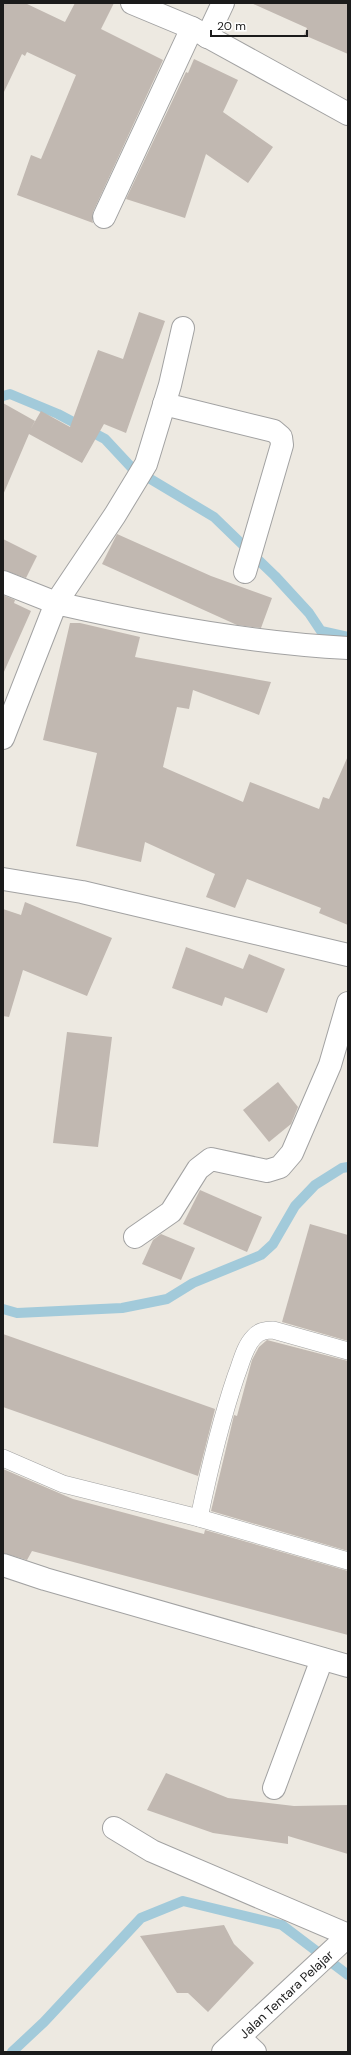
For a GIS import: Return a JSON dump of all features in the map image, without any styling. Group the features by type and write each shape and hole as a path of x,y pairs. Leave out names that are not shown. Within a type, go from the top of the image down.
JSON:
{"street":[{"path":"132,3 199,32 348,114"},
{"path":"104,218 199,32 223,3"},
{"path":"3,738 56,603 142,471 164,404 183,328"},
{"path":"164,404 274,431 281,437 282,445 249,561"},
{"path":"3,582 56,603 156,624 315,646 348,648"},
{"path":"3,879 82,892 348,955"},
{"path":"135,1237 171,1212 198,1169 211,1158 267,1171 280,1167 292,1153 330,1065 348,1003"},
{"path":"3,1565 45,1579 348,1666"},
{"path":"274,1788 322,1659"},
{"path":"114,1828 152,1850 343,1940"},
{"name":"Jalan Tentara Pelajar","path":"223,2052 247,2045 317,1965 343,1940"}],"lane":[{"path":"199,1518 209,1465 222,1418 245,1351 253,1337 262,1330 273,1330 348,1350"},
{"path":"3,1458 63,1484 199,1518 348,1561"}],"building":[{"path":"3,3 25,3 65,22 75,3 114,3 101,29 163,60 93,212 93,223 17,195 31,155 41,159 76,75 27,52 25,56 22,54 3,94"},
{"path":"251,3 348,3 348,54 304,35 307,28"},
{"path":"194,59 238,80 223,112 273,147 248,183 206,154 185,218 126,199 186,72 188,73"},
{"path":"139,312 165,321 126,433 104,424 82,463 29,434 3,495 3,403 35,421 30,430 41,411 70,427 98,350 123,359"},
{"path":"117,534 211,576 272,598 261,628 237,625 102,564"},
{"path":"3,539 37,556 26,578 3,570"},
{"path":"3,595 15,600 14,603 31,611 3,674"},
{"path":"70,623 80,623 140,637 135,657 271,682 259,715 193,690 189,709 177,707 163,767 243,802 250,782 319,809 323,797 329,799 348,756 348,925 319,913 321,908 247,879 235,908 206,897 215,874 145,842 141,862 76,846 97,753 43,740"},
{"path":"25,902 112,938 87,996 23,970 9,1017 3,1016 3,909 21,915"},
{"path":"186,947 243,969 249,954 285,969 267,1013 225,997 222,1006 172,988"},
{"path":"67,1032 112,1037 98,1147 53,1143"},
{"path":"278,1082 298,1107 291,1124 269,1142 243,1110"},
{"path":"200,1190 262,1217 247,1252 183,1224"},
{"path":"310,1224 348,1235 348,1341 282,1322"},
{"path":"161,1234 195,1248 181,1280 142,1264 153,1240"},
{"path":"3,1334 215,1409 198,1476 3,1407"},
{"path":"267,1340 348,1361 348,1551 211,1511 234,1415 237,1416 252,1360 259,1347"},
{"path":"3,1469 73,1499 204,1534 205,1530 348,1571 348,1635 32,1551 27,1560 3,1553"},
{"path":"166,1773 228,1798 294,1806 348,1805 348,1854 288,1836 288,1844 213,1833 147,1810"},
{"path":"224,1925 234,1944 254,1963 208,2012 188,1993 177,1993 140,1936"}],"waterway":[{"path":"3,396 10,394 58,414 105,439 132,468 214,517 275,576 309,613 321,631 348,637"},
{"path":"3,1309 17,1313 122,1308 167,1299 193,1283 261,1255 273,1244 295,1206 315,1185 342,1168 348,1167"},
{"path":"12,2052 44,2022 141,1918 183,1901 282,1925 348,1975"}]}
